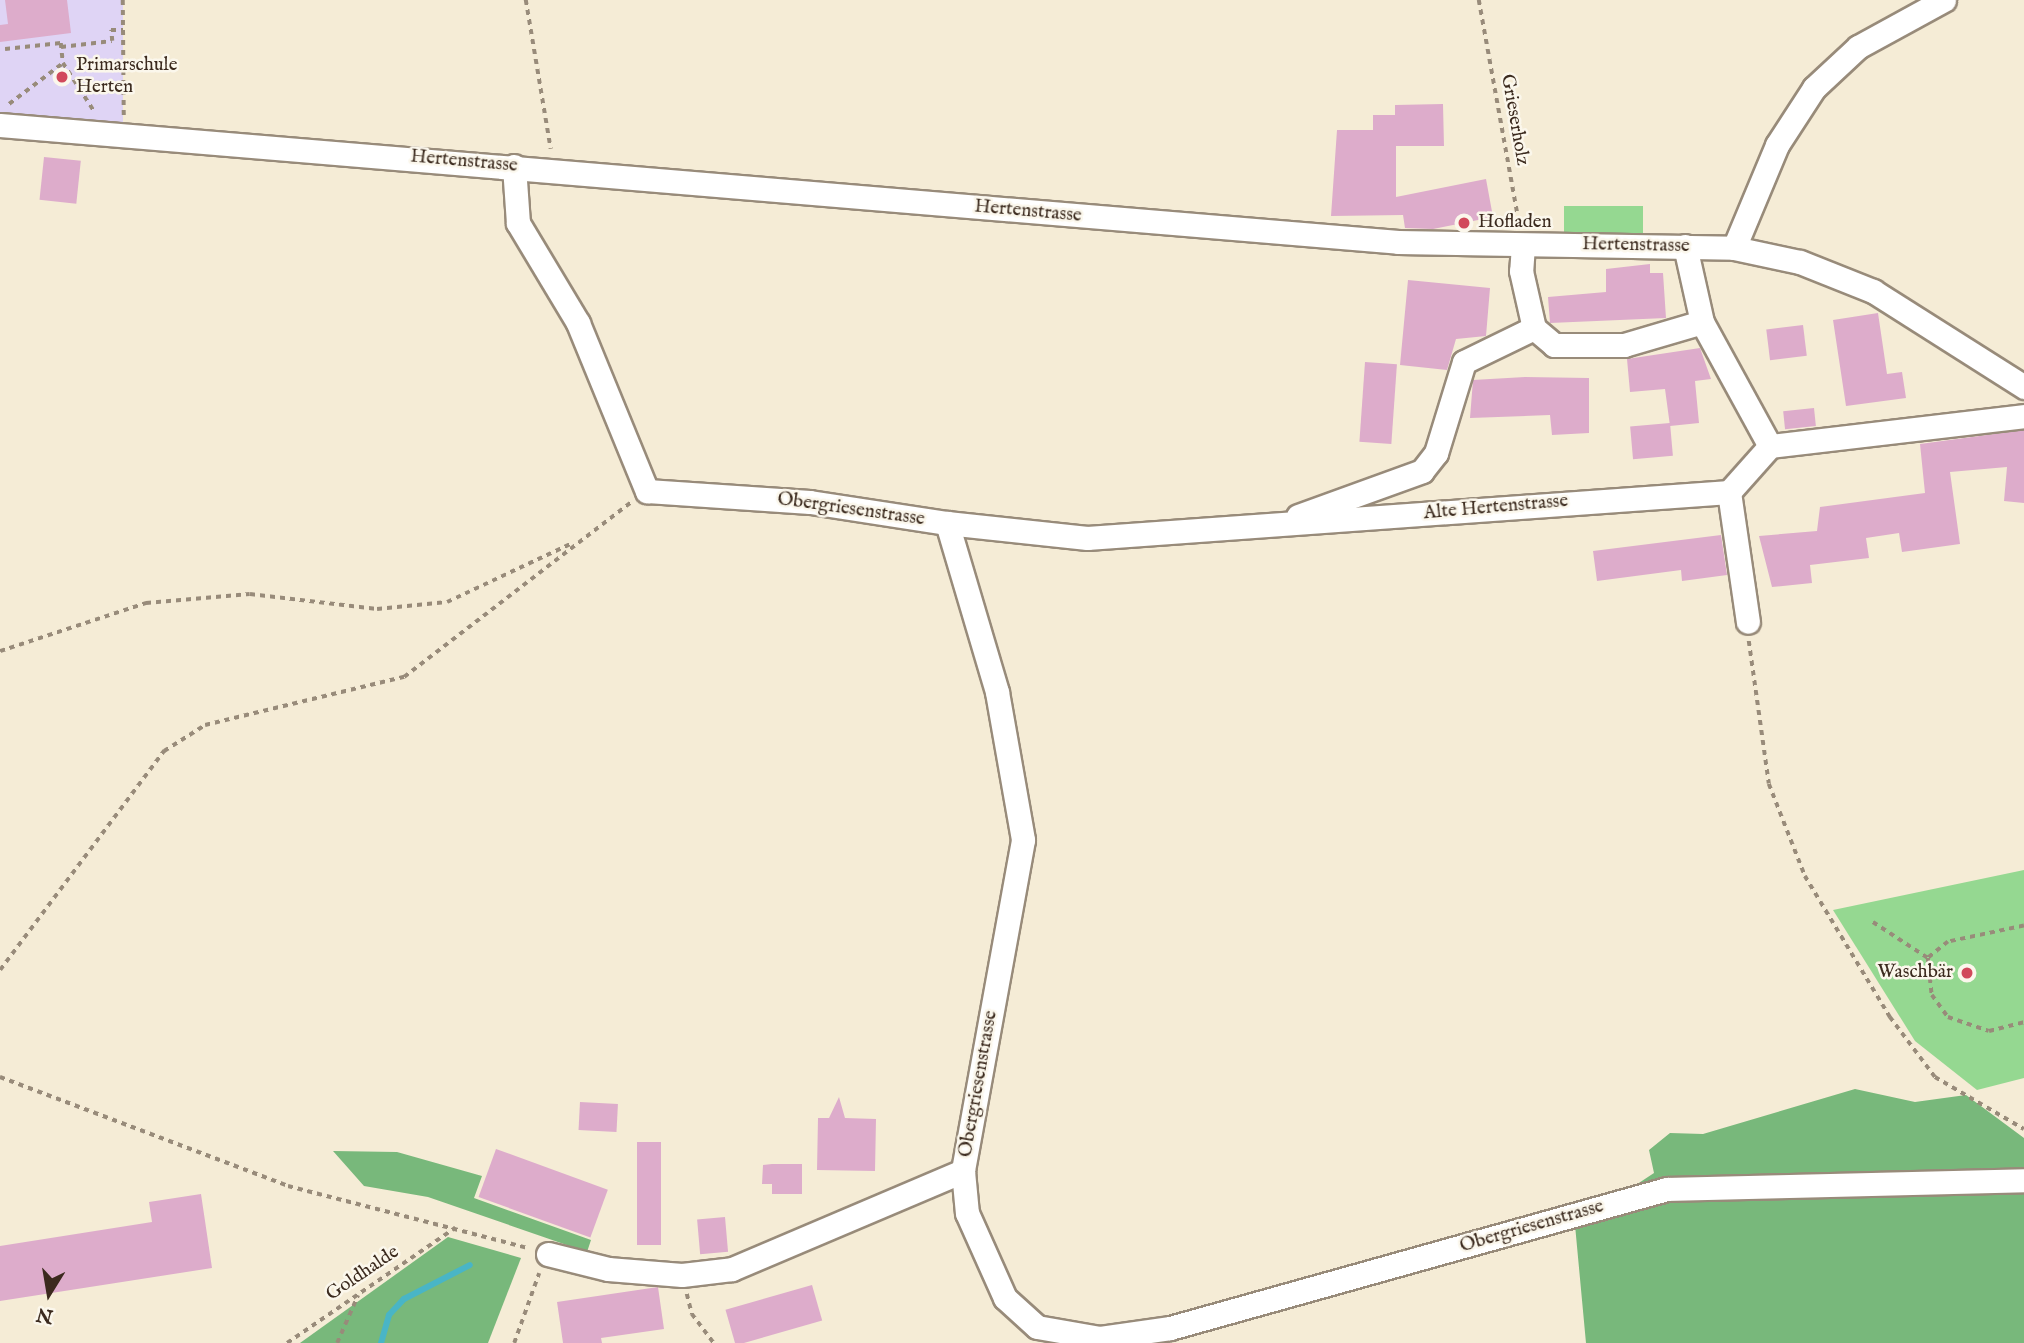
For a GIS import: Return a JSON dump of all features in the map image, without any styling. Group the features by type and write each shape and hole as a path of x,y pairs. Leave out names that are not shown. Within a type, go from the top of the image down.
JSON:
{"street":[{"path":"1734,248 1777,145 1814,88 1858,47 1944,0"},
{"name":"Hertenstrasse","path":"0,125 555,169 1398,242 1734,248 1800,262 1873,290 2024,387"},
{"path":"514,166 518,223 579,323 647,491"},
{"path":"1523,245 1521,271 1534,328 1554,345 1625,345 1702,323"},
{"path":"1685,246 1702,323 1770,446"},
{"path":"1248,531 1414,477 1436,453 1464,362 1534,328"},
{"path":"1748,622 1729,492 1770,446 2024,416"},
{"name":"Obergriesenstrasse","path":"647,491 810,502 947,523 997,692 1024,840 963,1171 967,1213 1005,1298 1037,1327 1100,1338 1170,1328 1667,1189 2024,1180"},
{"name":"Alte Hertenstrasse","path":"947,523 1087,538 1248,531 1729,492"},
{"path":"548,1254 608,1269 682,1275 732,1269 786,1251 963,1171"}],"path":[{"path":"122,0 124,135"},
{"path":"526,0 555,169"},
{"name":"Grieserholz","path":"1479,0 1523,245"},
{"path":"5,49 61,47 112,41 111,30 123,30"},
{"path":"61,47 63,63 94,110"},
{"path":"0,111 63,63"},
{"path":"0,970 164,751 205,725 404,677 578,540 647,491"},
{"path":"0,650 146,603 250,594 377,609 447,602 578,540"},
{"path":"1748,622 1757,735 1804,876 1890,1017 1935,1077 2024,1129"},
{"path":"1873,922 1928,958"},
{"path":"1928,958 1948,942 2024,926"},
{"path":"1928,958 1932,995 1948,1017 1989,1031 2024,1022"},
{"path":"0,1077 288,1186 548,1254 514,1343"},
{"name":"Goldhalde","path":"287,1343 455,1228"},
{"path":"682,1275 692,1314 714,1343"},
{"path":"337,1343 359,1293"}],"shaded area":[{"name":"Primarschule Herten","path":"0,0 123,0 123,125 0,125"}],"green space":[{"path":"1564,206 1643,206 1643,235 1564,235"},
{"path":"2024,870 2024,1078 1977,1090 1915,1041 1833,910"},
{"path":"1855,1089 1915,1102 1966,1095 2024,1138 2024,1343 1586,1343 1575,1225 1654,1173 1649,1150 1670,1133 1703,1134"},
{"path":"333,1151 397,1152 482,1176 474,1198 591,1240 587,1252 428,1197 364,1186"},
{"path":"448,1237 521,1258 488,1343 300,1343"}],"building":[{"path":"5,0 67,0 71,33 0,42 0,25 8,24"},
{"path":"1443,104 1444,146 1396,146 1396,197 1486,179 1493,217 1433,229 1405,228 1403,215 1331,216 1337,130 1373,130 1373,115 1395,115 1395,105"},
{"path":"44,157 81,161 76,204 40,200"},
{"path":"1650,264 1650,273 1663,273 1666,318 1550,323 1548,297 1606,292 1606,269"},
{"path":"1408,280 1490,288 1486,336 1456,339 1447,370 1400,365"},
{"path":"1878,313 1887,374 1902,372 1906,398 1846,406 1833,320"},
{"path":"1803,325 1807,356 1770,360 1766,330"},
{"path":"1700,348 1711,379 1695,381 1699,423 1670,426 1665,389 1630,392 1627,359"},
{"path":"1365,362 1397,364 1391,444 1359,442"},
{"path":"1525,377 1589,378 1589,433 1552,435 1550,415 1470,418 1473,380"},
{"path":"1814,408 1816,426 1785,429 1783,411"},
{"path":"1670,423 1673,456 1633,459 1630,426"},
{"path":"2024,430 2024,503 2004,501 2007,467 1950,472 1960,544 1902,552 1899,533 1866,538 1869,558 1810,565 1812,583 1772,587 1759,536 1817,531 1820,507 1925,493 1920,444"},
{"path":"1721,535 1727,575 1682,581 1681,570 1597,581 1593,551"},
{"path":"839,1097 845,1118 876,1119 875,1171 817,1170 818,1118 829,1118"},
{"path":"580,1102 618,1104 616,1132 579,1130"},
{"path":"637,1142 661,1142 661,1245 637,1245"},
{"path":"496,1149 608,1190 590,1238 479,1197"},
{"path":"802,1164 802,1194 772,1194 772,1184 762,1184 763,1165"},
{"path":"201,1194 212,1268 0,1301 0,1246 152,1222 149,1202"},
{"path":"725,1217 728,1252 700,1254 697,1219"},
{"path":"812,1285 822,1321 744,1343 735,1343 725,1310"},
{"path":"658,1287 664,1329 601,1338 602,1343 563,1343 557,1302"}],"waterway":[{"path":"381,1343 389,1315 404,1299 470,1265"}],"place":[{"name":"Primarschule Herten","path":"62,77"},
{"name":"Hofladen","path":"1464,223"},
{"name":"Waschbär","path":"1967,973"}]}
